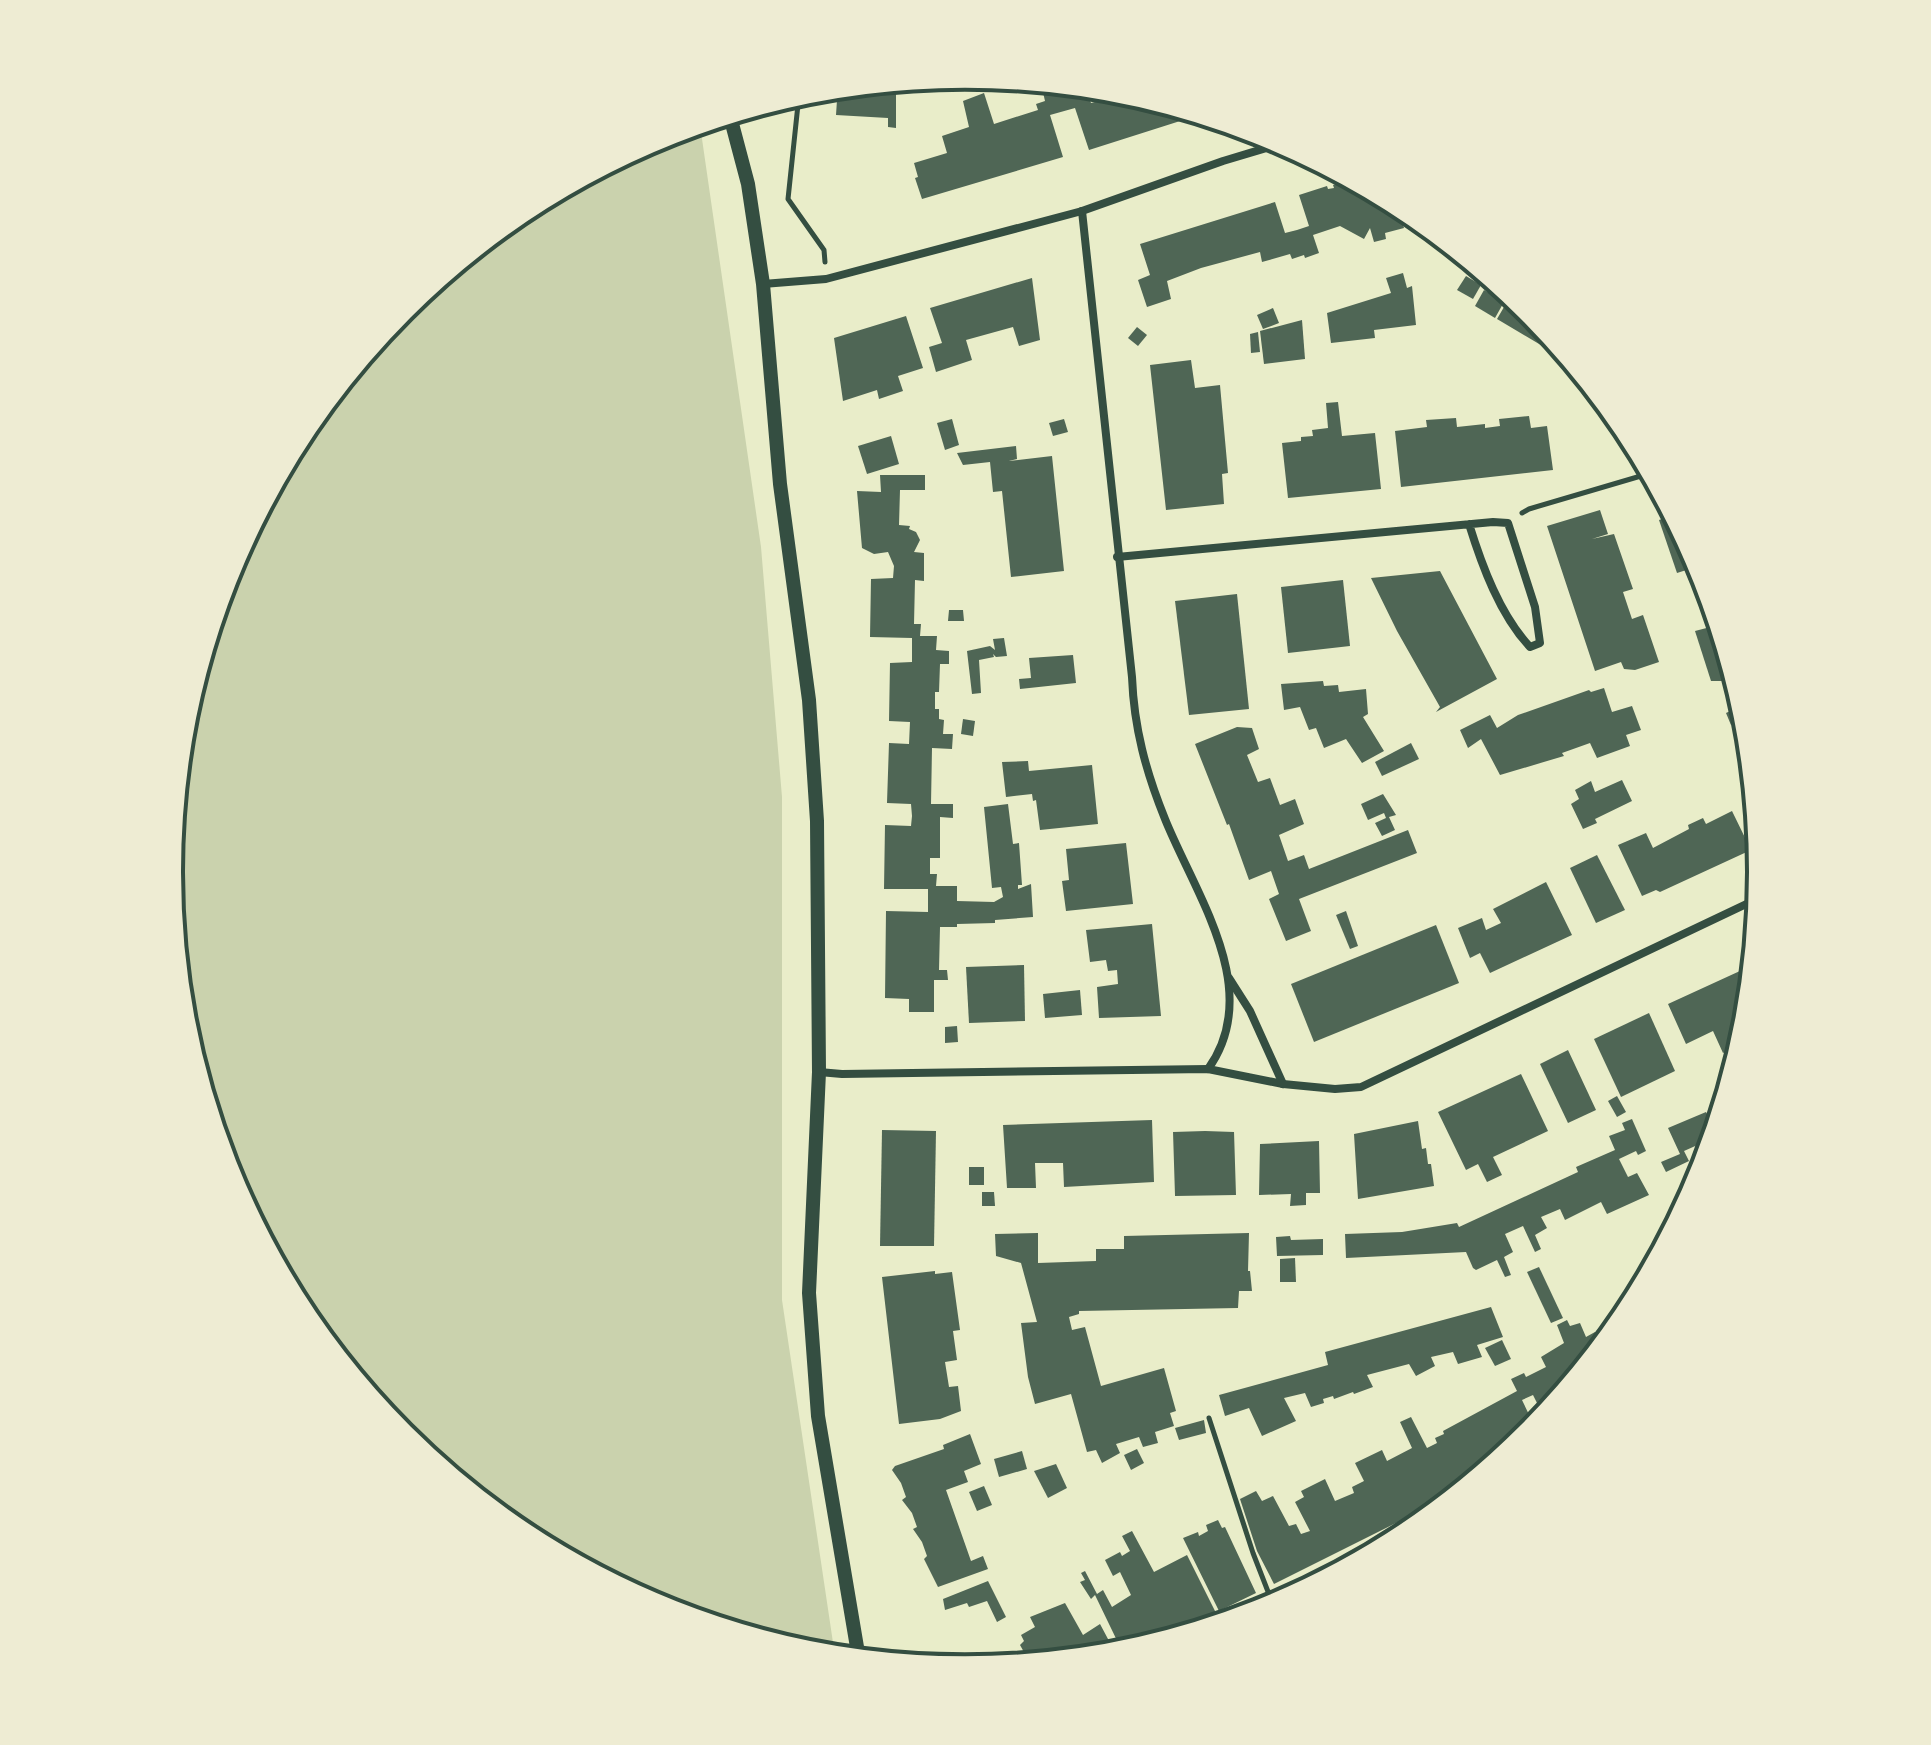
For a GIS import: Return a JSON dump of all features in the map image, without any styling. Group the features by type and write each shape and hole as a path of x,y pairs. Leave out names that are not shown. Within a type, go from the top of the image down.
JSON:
{"street":[{"path":"733,126 748,184 763,284 780,484 809,700 817,821 819,1072 810,1309 818,1416 857,1647"},
{"path":"763,284 826,279 1082,211 1263,149"},
{"path":"1082,211 1132,677 1133,714 1141,754 1165,820 1215,928 1228,976 1228,1025 1220,1052 1208,1069"},
{"path":"1117,557 1469,524 1508,523 1535,607 1540,643 1530,647 1514,630 1477,551 1469,524"},
{"path":"819,1072 1208,1069 1283,1084 1335,1089 1361,1087 1747,904"},
{"path":"1228,976 1250,1011 1283,1084"}],"path":[{"path":"798,109 788,199 824,250 826,279"},
{"path":"1508,523 1529,509 1640,476"},
{"path":"1209,1418 1269,1593"}],"green space":[{"path":"702,137 761,547 782,797 782,1300 833,1643 763,1628 714,1613 619,1574 574,1550 489,1493 450,1461 377,1388 345,1349 288,1264 243,1172 210,1075 198,1025 185,924 183,872 190,770 210,670 243,573 264,526 315,438 345,396 412,319 489,252 574,195 619,171"}],"building":[{"path":"984,93 994,124 1038,110 1036,104 1045,101 1044,95 1068,97 1118,105 1181,121 1089,150 1075,108 1050,115 1063,157 922,199 914,163 947,153 942,136 969,127 963,101"},
{"path":"896,94 896,128 888,127 888,118 836,115 837,101"},
{"path":"1333,185 1357,195 1400,222 1404,228 1385,233 1386,239 1374,242 1370,228 1364,239 1340,226 1313,235 1319,253 1305,258 1304,255 1292,259 1290,254 1262,262 1260,252 1201,268 1167,281 1171,299 1147,307 1138,280 1150,275 1140,244 1275,202 1285,233 1297,230 1309,226 1299,195 1327,186 1328,189 1334,188"},
{"path":"1403,273 1407,288 1412,286 1416,325 1374,330 1375,338 1331,343 1327,313 1391,293 1386,278"},
{"path":"1466,276 1481,285 1473,299 1457,290"},
{"path":"1032,278 1040,340 1019,346 1013,327 966,340 972,360 936,372 929,347 942,343 930,308"},
{"path":"1484,290 1503,304 1495,318 1475,306"},
{"path":"1504,307 1519,319 1546,348 1497,319"},
{"path":"1273,308 1279,323 1263,329 1257,315"},
{"path":"906,316 923,368 898,376 903,391 879,399 877,390 843,401 834,338"},
{"path":"1302,320 1305,359 1264,364 1260,331"},
{"path":"1137,327 1147,335 1138,346 1128,338"},
{"path":"1258,332 1260,352 1251,353 1250,334"},
{"path":"1191,360 1195,388 1220,385 1228,473 1222,474 1224,504 1166,510 1150,365"},
{"path":"1338,402 1342,436 1375,433 1381,489 1288,498 1282,443 1301,441 1301,437 1313,436 1312,430 1328,428 1326,403"},
{"path":"1529,416 1531,428 1547,426 1553,470 1401,487 1395,431 1427,427 1426,420 1456,418 1457,427 1485,424 1485,428 1500,426 1499,419"},
{"path":"952,419 959,445 945,450 937,423"},
{"path":"1064,419 1068,432 1053,436 1049,423"},
{"path":"891,436 899,464 867,474 858,446"},
{"path":"1016,446 1017,459 1009,461 1052,456 1064,571 1011,577 1002,491 993,492 990,462 963,465 957,453"},
{"path":"880,475 925,475 925,490 900,490 899,525 910,526 909,529 916,532 920,540 914,552 924,553 924,581 915,580 914,624 921,624 920,636 937,636 936,650 949,651 949,664 940,664 935,709 939,709 939,719 944,720 943,734 953,734 952,749 932,748 931,804 953,804 953,818 940,817 940,858 930,858 930,874 937,874 936,886 957,886 957,901 994,902 1003,897 1001,887 992,888 984,807 1008,804 1013,844 1019,843 1022,885 1018,885 1018,889 1031,884 1033,917 940,927 939,970 947,970 948,980 934,980 934,1012 909,1012 909,999 885,998 886,911 928,912 928,889 884,889 885,825 911,826 911,804 887,803 889,743 909,744 910,722 889,721 890,663 912,662 912,638 870,637 871,579 893,578 894,566 888,552 874,554 862,548 857,491 881,492"},
{"path":"1600,510 1608,534 1592,539 1614,534 1633,589 1623,592 1632,619 1643,615 1659,662 1635,670 1624,669 1621,662 1595,671 1547,526"},
{"path":"1663,519 1687,570 1677,573 1659,520"},
{"path":"1440,571 1497,679 1436,712 1440,707 1371,578"},
{"path":"1343,580 1350,646 1288,653 1281,587"},
{"path":"1237,594 1249,709 1189,715 1175,601"},
{"path":"949,610 963,610 964,621 948,621"},
{"path":"1708,628 1724,681 1711,681 1695,631"},
{"path":"1004,638 1007,656 996,657 993,654 994,657 979,660 981,693 972,694 967,651 990,646 995,650 993,639"},
{"path":"1073,655 1076,683 1020,689 1019,679 1031,678 1029,658"},
{"path":"1323,681 1324,686 1338,685 1339,692 1366,689 1368,714 1363,717 1384,751 1362,763 1346,739 1324,748 1316,728 1309,730 1300,707 1284,710 1281,684"},
{"path":"1604,688 1612,712 1632,706 1641,730 1626,735 1630,746 1597,758 1590,743 1562,753 1564,756 1500,775 1481,739 1468,748 1460,730 1490,715 1497,728 1518,715 1589,690"},
{"path":"1731,711 1734,724 1731,725 1726,713"},
{"path":"963,719 975,721 973,736 961,734"},
{"path":"1237,727 1252,728 1259,749 1247,755 1258,782 1270,778 1280,805 1295,799 1304,824 1279,835 1288,861 1304,855 1309,869 1408,830 1417,853 1299,899 1311,931 1286,941 1269,899 1279,894 1271,871 1249,880 1195,744"},
{"path":"1411,743 1419,759 1382,776 1375,762"},
{"path":"1028,761 1029,771 1092,765 1098,824 1040,830 1036,800 1033,801 1032,794 1006,797 1002,762"},
{"path":"1622,780 1632,801 1595,819 1597,823 1583,829 1571,804 1579,799 1575,790 1591,781 1595,792"},
{"path":"1383,794 1396,815 1389,817 1395,830 1382,836 1375,823 1386,818 1384,813 1368,820 1361,804"},
{"path":"1732,811 1747,841 1747,852 1660,892 1656,890 1642,896 1618,845 1646,833 1653,848 1703,818 1706,824"},
{"path":"1126,843 1133,904 1066,911 1062,881 1069,880 1066,849"},
{"path":"1597,855 1625,910 1596,923 1570,868"},
{"path":"1546,882 1572,935 1490,973 1480,953 1470,958 1458,928 1482,918 1486,930 1501,923 1493,909"},
{"path":"1346,911 1358,946 1350,949 1336,915"},
{"path":"1152,924 1161,1016 1099,1018 1097,987 1118,984 1117,970 1108,971 1106,960 1090,962 1086,930"},
{"path":"1436,925 1459,983 1314,1042 1291,984"},
{"path":"1024,965 1025,1021 969,1023 966,967"},
{"path":"1741,970 1733,1025 1727,1051 1723,1053 1713,1031 1686,1044 1668,1004"},
{"path":"1080,990 1082,1015 1045,1018 1043,994"},
{"path":"1649,1013 1675,1071 1621,1097 1594,1039"},
{"path":"957,1026 958,1042 945,1043 945,1027"},
{"path":"1568,1050 1596,1110 1568,1123 1540,1064"},
{"path":"1521,1074 1548,1131 1493,1157 1502,1175 1487,1182 1478,1164 1466,1170 1438,1112"},
{"path":"1617,1096 1626,1112 1617,1117 1608,1101"},
{"path":"1706,1112 1708,1116 1698,1145 1684,1151 1689,1161 1666,1172 1661,1162 1680,1154 1668,1128"},
{"path":"1632,1119 1646,1151 1638,1155 1636,1151 1619,1159 1628,1177 1637,1173 1649,1195 1607,1214 1601,1202 1565,1220 1560,1209 1541,1217 1547,1228 1535,1235 1541,1249 1535,1252 1523,1226 1505,1234 1513,1252 1504,1257 1511,1275 1505,1277 1497,1260 1476,1270 1466,1252 1346,1258 1345,1234 1402,1232 1457,1223 1459,1227 1578,1172 1576,1167 1615,1150 1609,1136 1625,1130 1622,1123"},
{"path":"1152,1120 1154,1182 1064,1187 1063,1163 1035,1163 1036,1188 1007,1188 1003,1125"},
{"path":"1418,1121 1422,1149 1426,1148 1434,1186 1358,1199 1354,1134"},
{"path":"882,1130 936,1131 934,1246 880,1246"},
{"path":"1173,1132 1234,1132 1236,1195 1175,1196"},
{"path":"1319,1141 1320,1193 1306,1193 1306,1205 1290,1206 1291,1194 1259,1195 1260,1144"},
{"path":"969,1167 984,1167 984,1185 969,1185"},
{"path":"982,1192 994,1192 995,1206 982,1206"},
{"path":"1038,1233 1038,1263 1096,1261 1096,1249 1124,1249 1124,1236 1249,1233 1248,1271 1252,1291 1239,1291 1238,1308 1079,1311 1079,1314 1069,1317 1072,1330 1085,1327 1101,1386 1164,1368 1176,1411 1170,1413 1174,1426 1155,1432 1158,1443 1143,1447 1139,1437 1116,1444 1120,1453 1102,1463 1096,1450 1087,1452 1071,1394 1035,1404 1021,1323 1037,1322 1021,1263 996,1256 995,1234"},
{"path":"1290,1236 1291,1240 1323,1239 1323,1255 1277,1256 1276,1237"},
{"path":"1295,1258 1296,1282 1280,1282 1280,1259"},
{"path":"1539,1267 1563,1318 1551,1323 1527,1272"},
{"path":"935,1271 935,1274 952,1272 960,1330 953,1331 957,1360 945,1362 949,1387 958,1386 961,1411 940,1419 899,1424 882,1277"},
{"path":"1491,1307 1503,1337 1477,1345 1482,1357 1458,1364 1453,1352 1431,1357 1435,1366 1416,1376 1409,1364 1367,1375 1373,1387 1334,1399 1333,1396 1323,1399 1324,1403 1311,1407 1305,1393 1284,1398 1296,1421 1262,1436 1249,1408 1225,1416 1219,1395 1328,1365 1325,1352"},
{"path":"1567,1320 1570,1326 1580,1323 1586,1337 1595,1332 1596,1335 1538,1405 1533,1395 1522,1400 1529,1415 1481,1461 1409,1516 1274,1584 1257,1551 1240,1499 1256,1491 1262,1501 1273,1496 1289,1526 1296,1524 1301,1534 1310,1531 1295,1502 1304,1497 1301,1491 1325,1479 1335,1501 1354,1493 1352,1487 1364,1481 1355,1463 1382,1450 1387,1461 1412,1448 1400,1422 1411,1417 1427,1448 1437,1443 1435,1438 1444,1434 1443,1431 1517,1391 1511,1379 1524,1373 1526,1377 1546,1367 1541,1357 1564,1343 1557,1325"},
{"path":"1502,1340 1511,1359 1495,1366 1485,1348"},
{"path":"1204,1420 1206,1433 1179,1440 1175,1428"},
{"path":"970,1434 981,1464 964,1471 968,1482 946,1490 971,1561 983,1556 988,1569 938,1587 924,1559 927,1556 922,1542 913,1529 917,1527 912,1513 902,1500 906,1497 901,1483 892,1470 895,1466 944,1449 943,1445"},
{"path":"1137,1449 1144,1463 1131,1470 1124,1455"},
{"path":"1022,1451 1027,1469 999,1477 994,1459"},
{"path":"1056,1464 1067,1488 1048,1498 1034,1471"},
{"path":"984,1486 992,1505 977,1511 969,1492"},
{"path":"1218,1520 1222,1528 1225,1527 1256,1593 1219,1611 1183,1538 1198,1532 1199,1536 1208,1531 1206,1525"},
{"path":"1132,1531 1154,1572 1187,1555 1216,1613 1117,1640 1095,1595 1091,1599 1080,1582 1085,1580 1081,1573 1085,1571 1097,1594 1103,1590 1112,1607 1131,1595 1120,1572 1113,1576 1105,1560 1120,1552 1122,1556 1130,1551 1122,1536"},
{"path":"988,1581 1006,1617 997,1622 987,1601 945,1610 943,1599"},
{"path":"1065,1603 1083,1635 1100,1624 1109,1641 1024,1652 1020,1645 1024,1641 1021,1635 1035,1627 1030,1617"}]}
